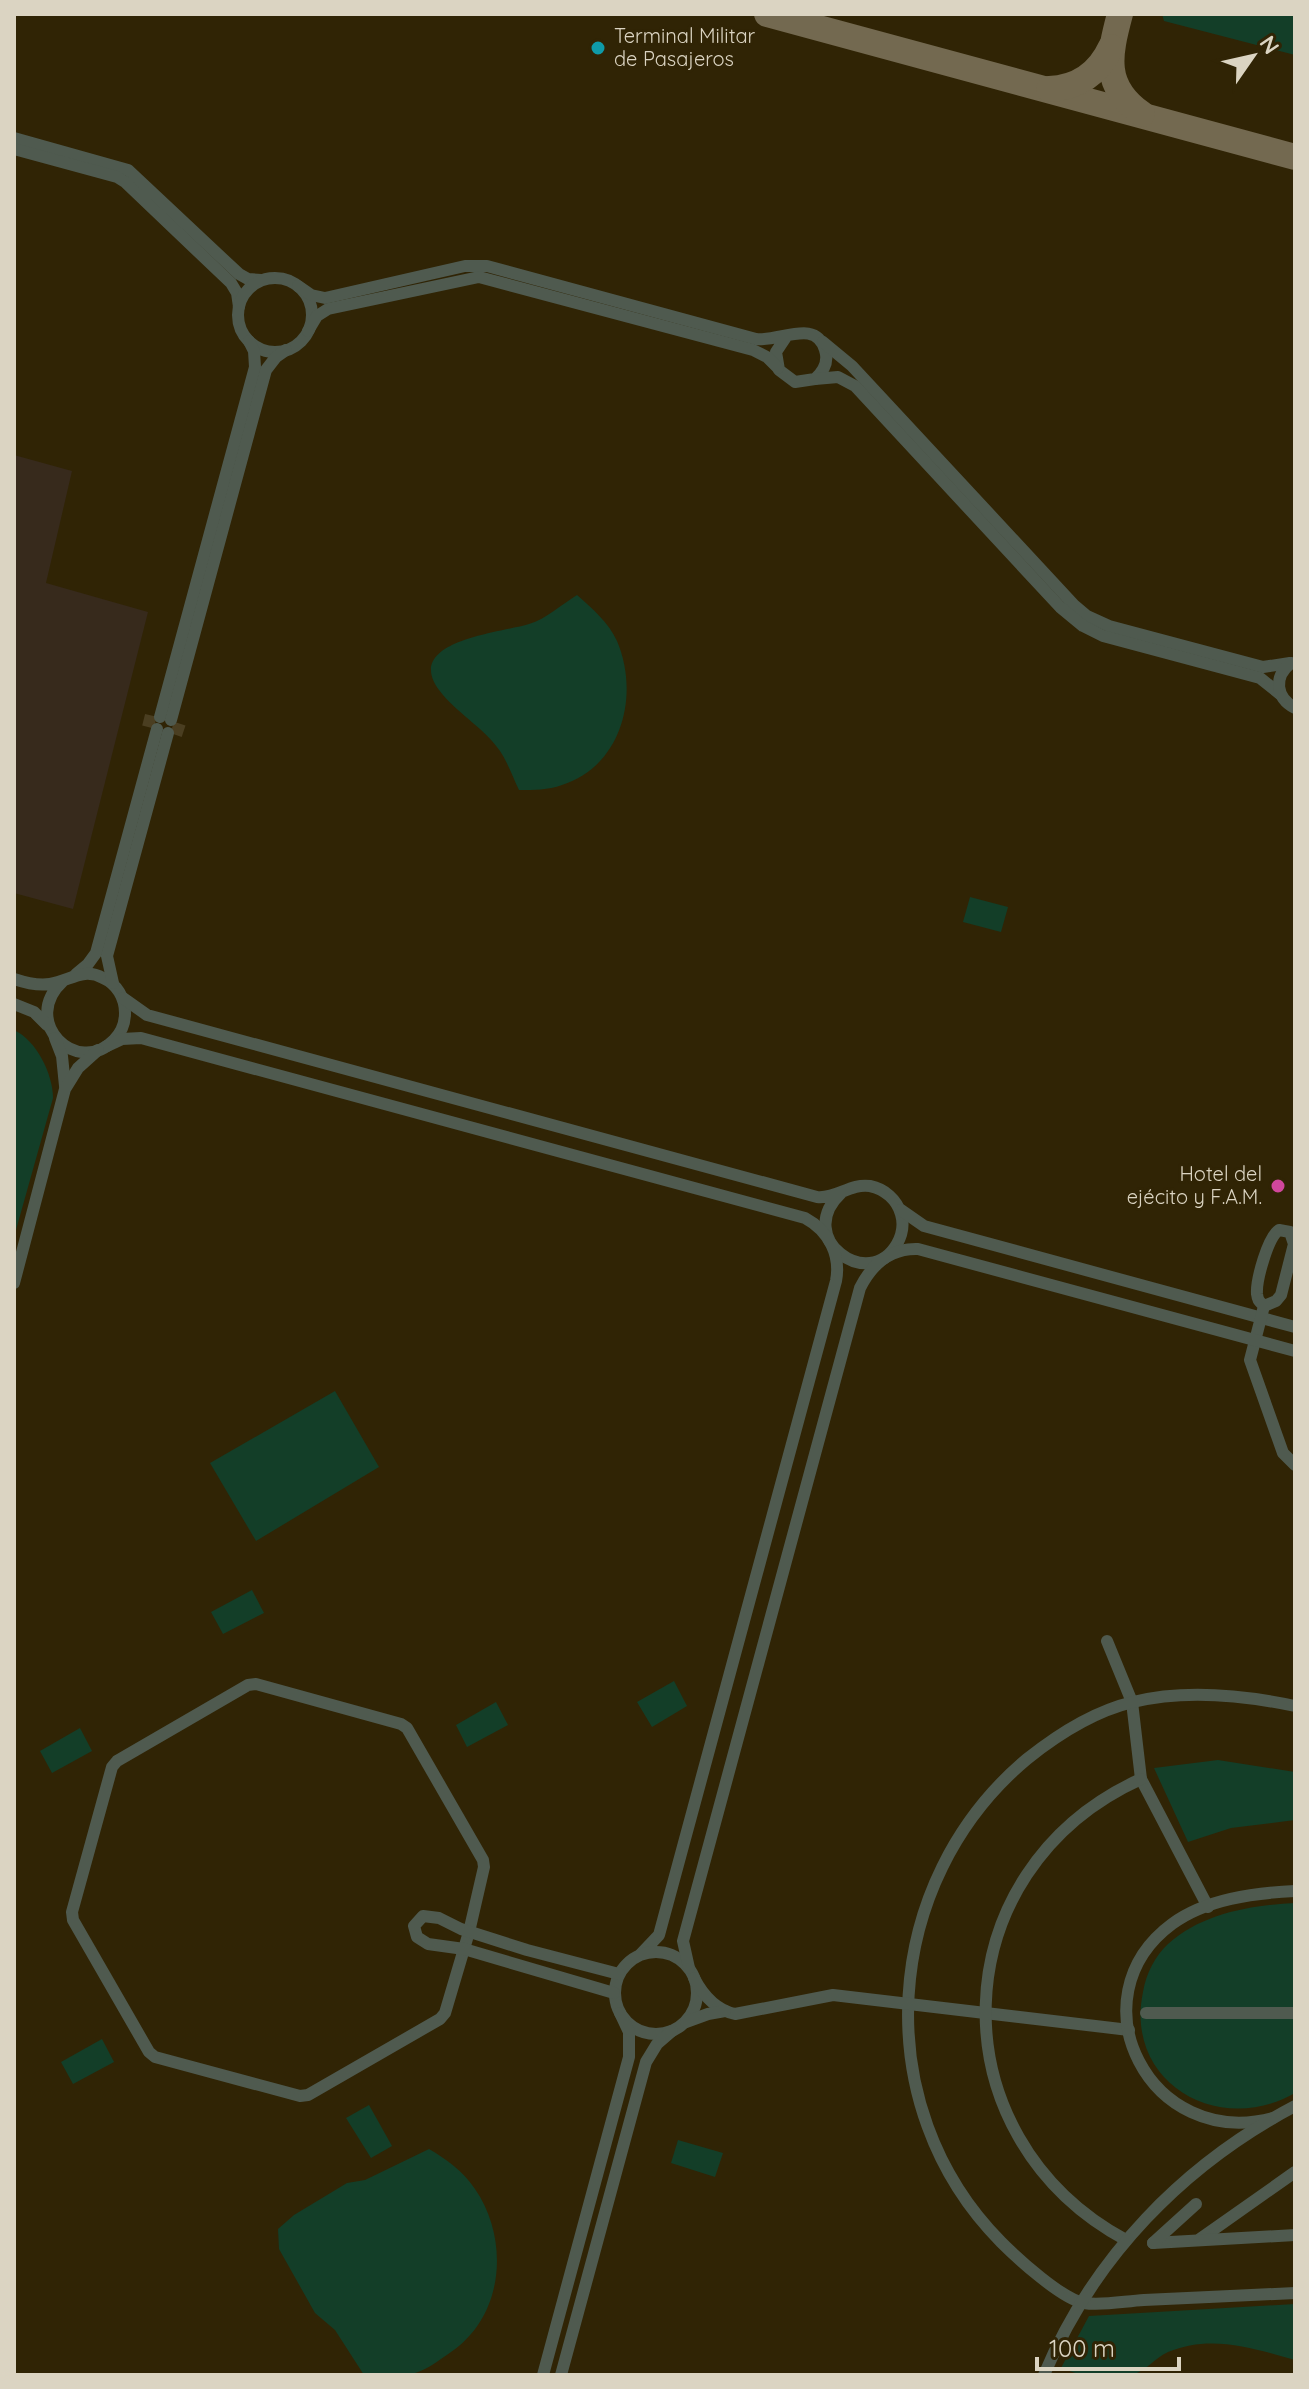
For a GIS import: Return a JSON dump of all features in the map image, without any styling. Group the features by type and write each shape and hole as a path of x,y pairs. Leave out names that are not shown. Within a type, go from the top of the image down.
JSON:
{"street":[{"path":"14,138 128,170 248,279 280,278 311,295 325,298 470,265 753,350 767,357 795,382 838,377 855,386 1060,607 1083,626 1105,637 1260,678 1295,708"},
{"path":"14,149 117,177 125,182 231,283 237,293 239,324 254,351 255,367 107,956 109,973 125,1009 121,1030 78,1068 65,1089 14,1283"},
{"path":"65,1089 62,1056 48,1023 50,995 67,978 88,964 96,953 266,370 276,357 295,346 317,316 328,309 467,278 504,277 756,339 805,332 852,366 1087,616 1109,626 1263,667 1293,662"},
{"path":"239,307 246,291 261,280"},
{"path":"298,286 305,293 312,311 308,331"},
{"path":"779,370 776,352 786,337"},
{"path":"815,379 826,362 825,348 817,338"},
{"path":"249,341 266,351 286,350"},
{"path":"1280,694 1279,679 1293,662"},
{"path":"14,979 42,985 92,973 101,976 147,1015 812,1196 828,1197 850,1188 870,1186 879,1189 895,1201 907,1216 924,1226 1262,1312 1295,1327"},
{"path":"14,1004 34,1012 70,1049 102,1048 122,1039 141,1038 805,1218 818,1226 841,1255 855,1262 865,1263 902,1250 918,1249 1295,1351"},
{"path":"641,1954 659,1935 832,1297 838,1264 825,1225 829,1207 841,1193"},
{"path":"561,2375 646,2062 657,2044 687,2020 696,2000 683,1941 863,1282 899,1241 902,1231 900,1211 895,1201"},
{"path":"1262,1312 1281,1295 1294,1244 1294,1236 1285,1230 1279,1230 1270,1239 1257,1287 1262,1312 1250,1360 1283,1453 1295,1465"},
{"path":"1107,1641 1132,1702 1141,1779 1208,1907"},
{"path":"256,1684 407,1728 483,1860 469,1932 445,2013 440,2019 308,2095 300,2096 155,2057 149,2052 73,1920 72,1912 112,1767 117,1761 236,1692 256,1684"},
{"path":"1295,1706 1214,1695 1132,1702 1091,1719 1034,1754 1001,1783 972,1817 948,1855 929,1895 916,1938 908,2004 912,2068 922,2110 938,2150 958,2187 983,2222 1012,2253 1046,2280 1082,2303 1295,2293"},
{"path":"1126,2240 1094,2221 1065,2197 1040,2170 1018,2138 996,2087 988,2050 985,2012 987,1975 995,1939 1009,1904 1027,1872 1050,1842 1077,1817 1107,1795 1141,1779"},
{"path":"1241,2138 1243,2128 1198,2116 1165,2096 1141,2066 1129,2030 1128,2005 1132,1981 1149,1948 1175,1922 1208,1907 1249,1896 1295,1891"},
{"path":"614,1993 464,1949 423,1942 414,1932 414,1926 423,1916 430,1915 469,1932 619,1974"},
{"path":"523,1966 527,1950"},
{"path":"543,2375 629,2057 629,2032 614,1993 619,1974 641,1954 651,1951 672,1955 691,1973 707,1996 725,2011"},
{"path":"620,2013 642,2032 662,2034 699,2016 725,2011 744,2014 833,1995 1129,2030"},
{"path":"1146,2013 1295,2013"},
{"path":"1044,2375 1082,2303 1126,2240 1176,2188 1241,2138 1295,2106"},
{"path":"1235,2124 1273,2118"},
{"path":"1195,2241 1208,2235 1259,2194 1295,2172"},
{"path":"1196,2204 1153,2243 1295,2235"},
{"path":"1175,2223 1173,2235 1181,2241"},
{"path":"1221,2225 1218,2233 1225,2239"}],"shaded area":[{"path":"14,455 72,471 46,583 148,612 73,909 14,893"}],"green space":[{"path":"1162,14 1295,14 1295,55 1164,21"},
{"path":"577,595 605,622 617,641 627,684 621,726 612,745 583,776 551,788 519,790 506,760 494,743 443,695 432,677 433,662 442,651 458,643 535,622"},
{"path":"970,897 1008,907 1001,932 963,922"},
{"path":"14,1030 29,1041 42,1059 53,1098 14,1237"},
{"path":"335,1391 379,1467 256,1541 210,1463"},
{"path":"252,1590 264,1613 223,1634 211,1612"},
{"path":"674,1681 687,1706 652,1727 637,1702"},
{"path":"496,1702 508,1725 467,1747 456,1725"},
{"path":"80,1728 92,1751 52,1773 40,1751"},
{"path":"1218,1760 1295,1772 1295,1820 1231,1828 1188,1842 1154,1768"},
{"path":"1295,1903 1295,2093 1266,2105 1237,2109 1208,2104 1183,2093 1163,2076 1148,2052 1141,2024 1144,1985 1155,1960 1181,1933 1212,1918 1245,1909"},
{"path":"102,2039 114,2062 73,2084 61,2062"},
{"path":"369,2105 392,2146 371,2158 346,2118"},
{"path":"678,2140 723,2153 715,2177 671,2163"},
{"path":"429,2149 465,2177 486,2209 497,2253 491,2298 482,2319 469,2337 430,2366 407,2375 364,2375 335,2330 315,2313 279,2249 278,2229 294,2215 347,2183 365,2180"},
{"path":"1295,2304 1295,2360 1216,2343 1168,2352 1132,2375 1081,2375 1061,2368 1089,2316"}],"taxiway":[{"path":"767,14 1295,157"},
{"path":"1120,14 1113,43 1112,69 1120,92 1142,114"},
{"path":"1049,89 1069,86 1086,77 1100,64 1111,47"}],"tunnel":[{"path":"148,727 151,715"},
{"path":"176,735 180,723"}],"place":[{"name":"Terminal Militar de Pasajeros","path":"598,48"},
{"name":"Hotel del ejécito y F.A.M.","path":"1278,1186"}]}
